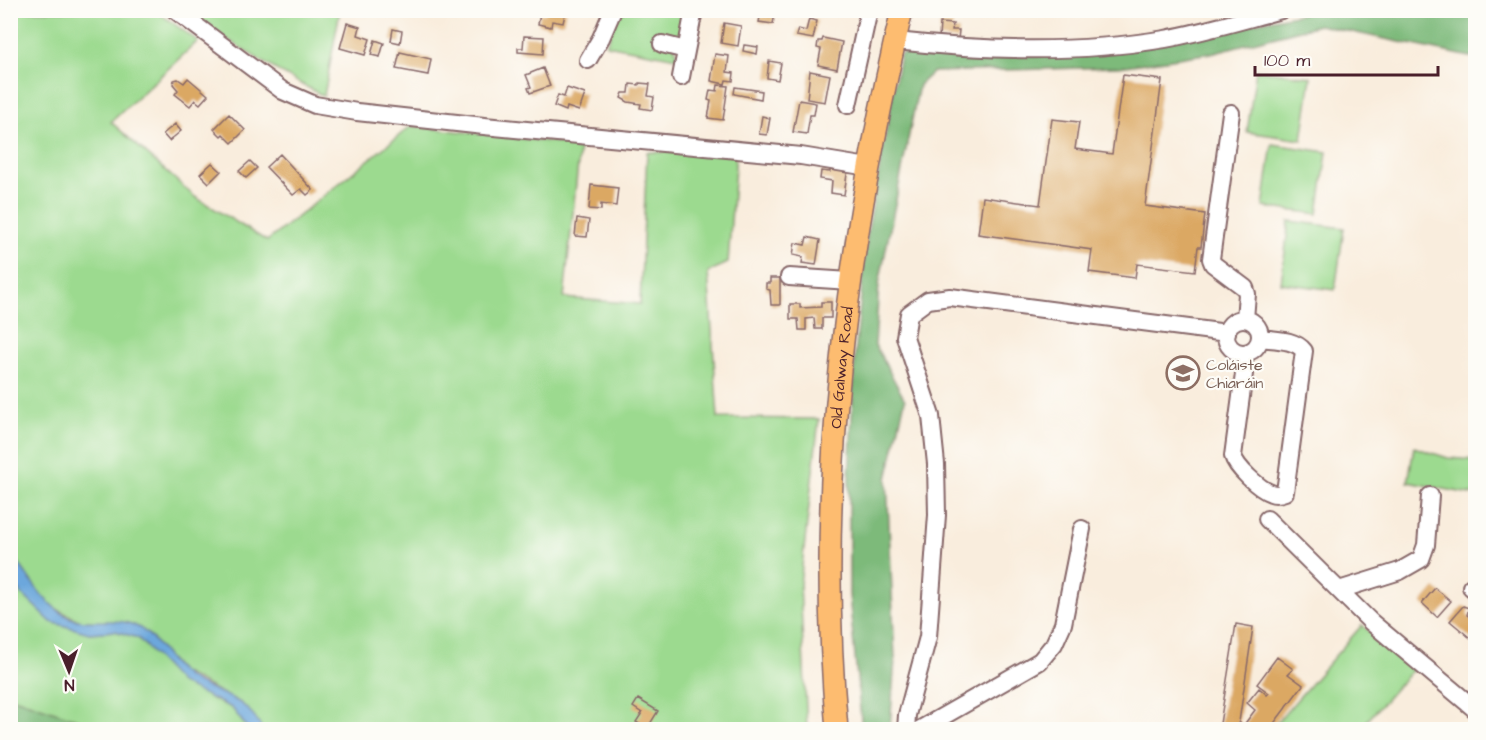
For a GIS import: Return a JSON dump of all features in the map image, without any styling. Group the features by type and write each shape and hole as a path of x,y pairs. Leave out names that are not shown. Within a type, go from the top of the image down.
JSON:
{"main road":[{"name":"Old Galway Road","path":"837,729 829,574 837,399 857,228 902,10"}],"street":[{"path":"175,10 283,91 315,105 484,126 801,156 868,167"},
{"path":"588,60 601,38 612,10"},
{"path":"681,77 694,10"},
{"path":"848,105 868,10"},
{"path":"896,41 1002,48 1083,48 1166,39 1275,11"},
{"path":"662,44 686,50"},
{"path":"1231,113 1211,259 1213,264 1245,288 1247,294 1245,319"},
{"path":"789,277 850,281"},
{"path":"906,729 907,715 928,637 938,515 931,416 905,337 909,314 928,300 950,297 1227,333"},
{"path":"1245,319 1255,323 1260,338 1256,347 1244,352 1232,348 1226,339 1227,333 1228,328 1235,321 1245,319"},
{"path":"1244,352 1244,374 1233,456 1235,464 1256,482 1271,493 1279,495 1285,492 1304,351 1300,345 1287,341 1260,338"},
{"path":"1339,590 1400,572 1421,559 1426,545 1430,496"},
{"path":"1267,519 1371,622 1476,710"},
{"path":"919,729 1040,661 1054,644 1063,624 1082,529"}],"green space":[{"path":"11,11 156,11 198,41 111,122 195,197 267,241 411,126 580,145 564,298 640,304 647,152 736,153 728,263 708,272 718,418 819,419 800,584 807,729 262,729 255,717 241,703 180,671 149,636 98,622 80,621 53,607 37,591 11,551"},
{"path":"186,11 340,11 324,96 288,77"},
{"path":"620,11 692,11 680,38 672,39 677,58 606,45"},
{"path":"1315,11 1475,11 1475,58 1319,25 1211,53 1119,67 933,72 919,85 879,284 875,345 905,400 887,479 895,659 890,729 862,730 849,595 849,478 855,355 867,236 900,55 910,49 1101,53"},
{"path":"1256,70 1311,77 1302,140 1247,132"},
{"path":"1272,144 1327,152 1318,214 1263,207"},
{"path":"1289,221 1344,228 1335,290 1281,283"},
{"path":"1414,447 1448,458 1475,460 1475,495 1408,482"},
{"path":"10,575 21,593 89,633 115,631 138,638 212,699 232,708 248,729 11,729"},
{"path":"1362,625 1413,669 1360,729 1279,730 1274,726"},
{"path":"11,697 85,722 82,729 11,729"}],"water":[{"path":"10,551 42,595 58,610 67,616 84,621 121,621 138,627 155,641 179,670 245,707 262,729 248,729 232,708 180,683 138,638 115,631 89,633 51,622 21,593 11,575"}],"building":[{"path":"546,10 566,10 563,23 552,21 551,27 538,24 540,13 545,14"},
{"path":"761,12 775,14 773,24 759,22"},
{"path":"809,19 817,21 813,39 796,36 798,29 806,31"},
{"path":"347,23 360,27 358,35 370,39 365,55 340,48"},
{"path":"724,23 741,26 738,46 721,43"},
{"path":"940,23 953,24 952,30 959,30 958,40 939,38"},
{"path":"393,29 402,31 400,43 391,41"},
{"path":"524,36 544,37 543,54 518,52 518,48 523,48"},
{"path":"823,38 842,42 837,69 818,65 821,49 817,48 818,41 822,41"},
{"path":"375,40 384,43 380,57 371,55"},
{"path":"744,45 758,47 757,54 743,51"},
{"path":"400,52 431,59 428,75 396,69"},
{"path":"715,54 729,56 727,72 734,73 733,81 726,80 725,84 711,81"},
{"path":"769,61 781,63 778,80 767,78"},
{"path":"543,68 550,86 530,93 528,88 531,87 526,75"},
{"path":"810,71 830,75 825,102 807,99"},
{"path":"1123,75 1162,80 1145,206 1205,214 1195,271 1137,264 1135,278 1089,272 1092,250 978,234 983,197 1040,205 1052,119 1079,122 1075,149 1112,154"},
{"path":"188,78 208,95 200,104 195,100 190,106 175,94 178,90 173,84 174,80 178,79 184,83"},
{"path":"639,83 650,84 648,96 654,97 652,110 640,108 641,104 628,102 621,98 623,93 629,93 630,84 639,85"},
{"path":"718,85 728,86 723,120 708,118 710,90 717,91"},
{"path":"735,87 762,91 761,99 734,94"},
{"path":"567,88 585,94 579,111 567,107 566,111 554,106 558,95 564,97"},
{"path":"799,100 816,103 814,115 810,115 807,134 793,132"},
{"path":"229,114 245,130 232,143 214,129"},
{"path":"762,116 770,118 767,135 759,134"},
{"path":"175,124 181,131 169,141 163,134"},
{"path":"280,154 313,190 307,195 301,189 293,195 266,167"},
{"path":"250,161 257,168 246,178 239,171"},
{"path":"212,163 221,171 209,183 200,174"},
{"path":"831,165 848,167 844,195 831,193 832,181 820,179 821,171 830,172"},
{"path":"591,185 618,188 616,206 601,204 601,210 589,209"},
{"path":"577,218 589,220 587,237 575,236"},
{"path":"807,237 820,240 816,265 802,263 803,257 793,255 795,243 805,245"},
{"path":"770,278 780,278 780,305 771,305 770,290 766,289 766,283 770,283"},
{"path":"821,302 831,302 831,318 822,318 822,329 815,329 814,318 806,319 806,330 799,330 798,319 790,319 790,304 800,304 800,308 821,307"},
{"path":"1435,588 1451,601 1437,617 1422,603"},
{"path":"1463,606 1469,608 1467,615 1476,622 1475,642 1450,621"},
{"path":"1236,624 1253,627 1239,722 1243,726 1255,710 1247,703 1259,688 1267,695 1269,693 1257,684 1277,657 1293,669 1288,674 1303,685 1269,730 1219,730"},
{"path":"638,699 658,711 647,729 636,722 642,713 633,707"}],"place":[{"name":"Coláiste Chiaráin","path":"1183,373"}]}
